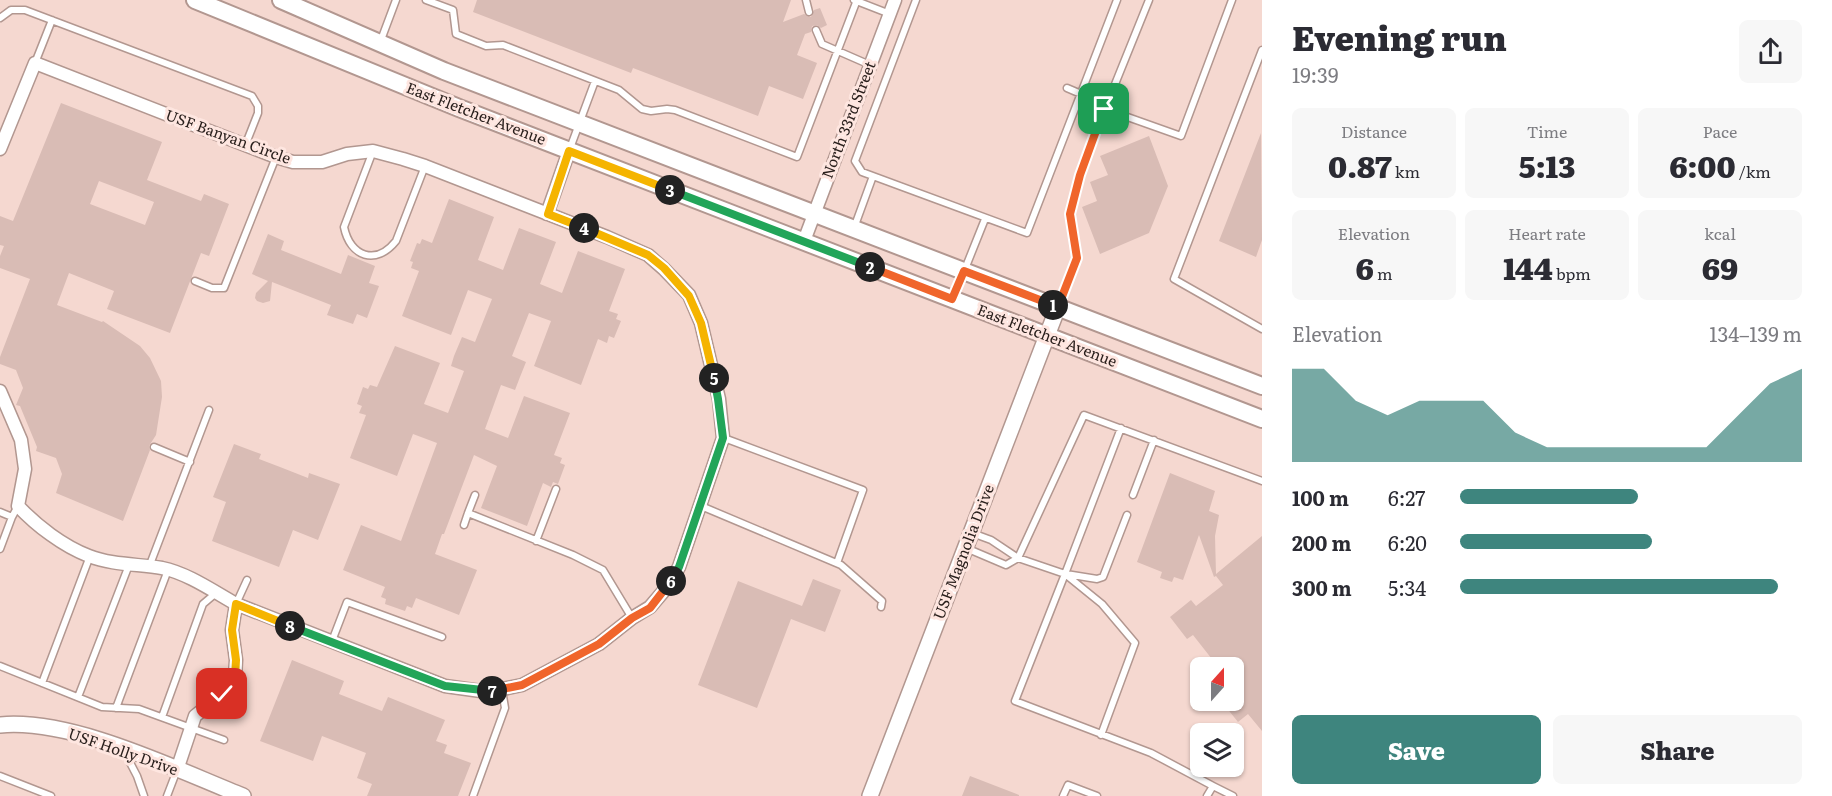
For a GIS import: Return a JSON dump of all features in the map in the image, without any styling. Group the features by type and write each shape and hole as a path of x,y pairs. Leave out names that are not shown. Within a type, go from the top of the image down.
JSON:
{"main road":[{"name":"East Fletcher Avenue","path":"195,0 569,151 1262,419"},
{"name":"East Fletcher Avenue","path":"280,0 379,44 580,123 1260,383"}],"street":[{"name":"North 33rd Street","path":"804,241 895,0"},
{"path":"0,149 4,127 35,63"},
{"name":"USF Banyan Circle","path":"18,506 33,521 90,556 168,570 236,604 445,686 488,692 522,685 567,662 599,644 632,618 650,608 668,586 679,567 723,438 718,399 701,323 689,296 664,268 648,255 425,166 373,151 346,154 322,162 293,162 245,146 35,63"},
{"path":"548,214 569,151"},
{"name":"USF Magnolia Drive","path":"870,796 1058,307"},
{"path":"0,391 21,440 25,469 18,506"},
{"path":"177,770 195,716 222,694 235,677 236,660 232,630 236,604"},
{"name":"USF Holly Drive","path":"0,725 46,726 122,748 242,796"}],"lane":[{"path":"379,44 396,0"},
{"path":"426,0 453,10 456,34 486,46 503,45 619,90 642,109 675,110 797,157 856,0 890,14"},
{"path":"806,0 809,12"},
{"path":"916,0 855,161 862,172 1027,233 1117,0"},
{"path":"1058,307 1077,258 1070,214 1080,175 1104,109 1149,0"},
{"path":"1104,109 1181,136 1232,0"},
{"path":"0,18 11,10 25,10 252,96 258,106 258,113 245,146"},
{"path":"35,63 52,20"},
{"path":"816,30 822,44 870,65"},
{"path":"1262,50 1174,279 1262,329"},
{"path":"569,151 596,81"},
{"path":"1067,88 1081,94"},
{"path":"373,151 344,227 347,240 354,250 368,255 380,254 389,250 396,241 425,166"},
{"path":"195,281 212,288 224,288 276,157"},
{"path":"854,229 873,176"},
{"path":"952,299 985,219"},
{"path":"149,568 209,410"},
{"path":"968,540 1006,565 1018,558 1084,415 1262,481"},
{"path":"1121,428 1014,701 1151,753 1233,796"},
{"path":"723,438 863,490 837,563"},
{"path":"1133,495 1154,440"},
{"path":"153,447 190,462"},
{"path":"536,541 556,489"},
{"path":"464,525 475,495"},
{"path":"0,549 18,506"},
{"path":"701,506 837,563 882,601 881,606"},
{"path":"0,512 12,517"},
{"path":"468,513 573,555 603,570 632,618"},
{"path":"968,540 991,540 1018,558 1065,574 1097,579 1103,578 1127,515"},
{"path":"42,683 90,556"},
{"path":"78,697 129,564"},
{"path":"116,708 168,570"},
{"path":"1065,574 1102,604 1135,643 1101,735"},
{"path":"236,604 247,580"},
{"path":"162,717 203,604 216,593"},
{"path":"331,642 347,602 442,637"},
{"path":"0,666 102,707 139,709 224,740"},
{"path":"473,796 505,708 502,689"},
{"path":"122,748 137,776 144,796"},
{"path":"167,796 177,770"},
{"path":"0,776 51,796"},
{"path":"1063,796 1068,785 1097,796"},
{"path":"1207,796 1213,786"}],"building":[{"path":"477,0 791,0 783,22 804,14 811,17 814,10 820,8 827,25 821,28 817,25 812,26 811,32 805,34 797,55 817,63 803,99 769,86 758,116 633,68 631,73 473,12"},
{"path":"61,103 162,142 147,180 201,201 204,194 229,204 209,256 201,253 170,333 107,309 114,291 69,273 57,305 103,321 140,346 150,358 161,381 162,397 156,435 149,446 150,450 123,521 56,493 62,474 56,458 36,451 37,447 20,406 16,405 23,388 16,370 0,364 0,357 30,279 0,268 0,256 4,246 0,245 0,216 13,221","holes":["99,181 154,202 145,225 90,204"]},
{"path":"1261,133 1262,240 1256,257 1219,241"},
{"path":"1149,136 1168,186 1149,233 1100,254 1082,207 1097,201 1090,182 1108,175 1100,156"},
{"path":"449,199 494,217 478,260 503,270 519,228 556,242 540,284 562,293 578,251 625,269 609,311 618,314 616,319 621,321 614,338 609,336 607,343 598,339 581,385 534,366 551,321 529,313 512,356 526,362 515,390 501,385 485,429 508,438 524,396 570,413 554,455 562,458 560,463 565,465 558,484 553,482 551,487 543,483 527,526 481,508 497,466 474,455 435,554 477,570 459,615 416,598 412,608 407,606 405,611 385,604 386,599 381,597 385,587 343,570 361,525 401,541 437,443 413,434 397,476 350,458 366,415 359,413 362,406 357,404 363,387 368,389 370,385 377,387 395,346 440,363 424,404 448,413 464,371 451,366 454,356 462,337 475,342 492,299 468,290 451,335 402,316 419,271 411,268 413,262 410,261 417,243 420,244 422,239 432,243"},
{"path":"268,234 284,241 281,250 341,274 348,255 375,266 369,283 379,286 367,318 357,314 353,324 327,315 331,305 272,282 270,301 263,303 257,301 256,293 268,281 252,274"},
{"path":"234,444 261,454 259,459 308,478 309,473 340,484 318,540 293,530 279,567 212,541 226,502 213,497"},
{"path":"1170,473 1215,491 1209,511 1219,515 1215,536 1216,574 1262,536 1262,731 1248,714 1238,722 1229,711 1244,711 1244,657 1210,657 1193,635 1187,639 1170,617 1191,600 1196,606 1223,585 1216,576 1214,577 1199,535 1183,580 1174,577 1172,582 1160,578 1162,572 1137,562"},
{"path":"813,579 841,590 825,632 791,619 757,708 698,685 738,581 802,606"},
{"path":"292,660 344,681 339,694 382,711 388,697 445,720 436,741 447,745 444,753 471,763 458,796 367,796 372,784 357,778 366,753 322,736 313,761 260,741"},
{"path":"970,776 1019,795 1019,796 962,796"}],"route":[{"path":"222,694 235,677 236,660 232,630 236,604 445,686 488,692 522,685 599,644 632,618 650,608 668,586 679,567 723,438 718,399 701,323 689,296 664,268 648,255 548,214 569,151 952,299 964,271 1058,307 1077,258 1070,214 1080,175 1104,109"}]}
